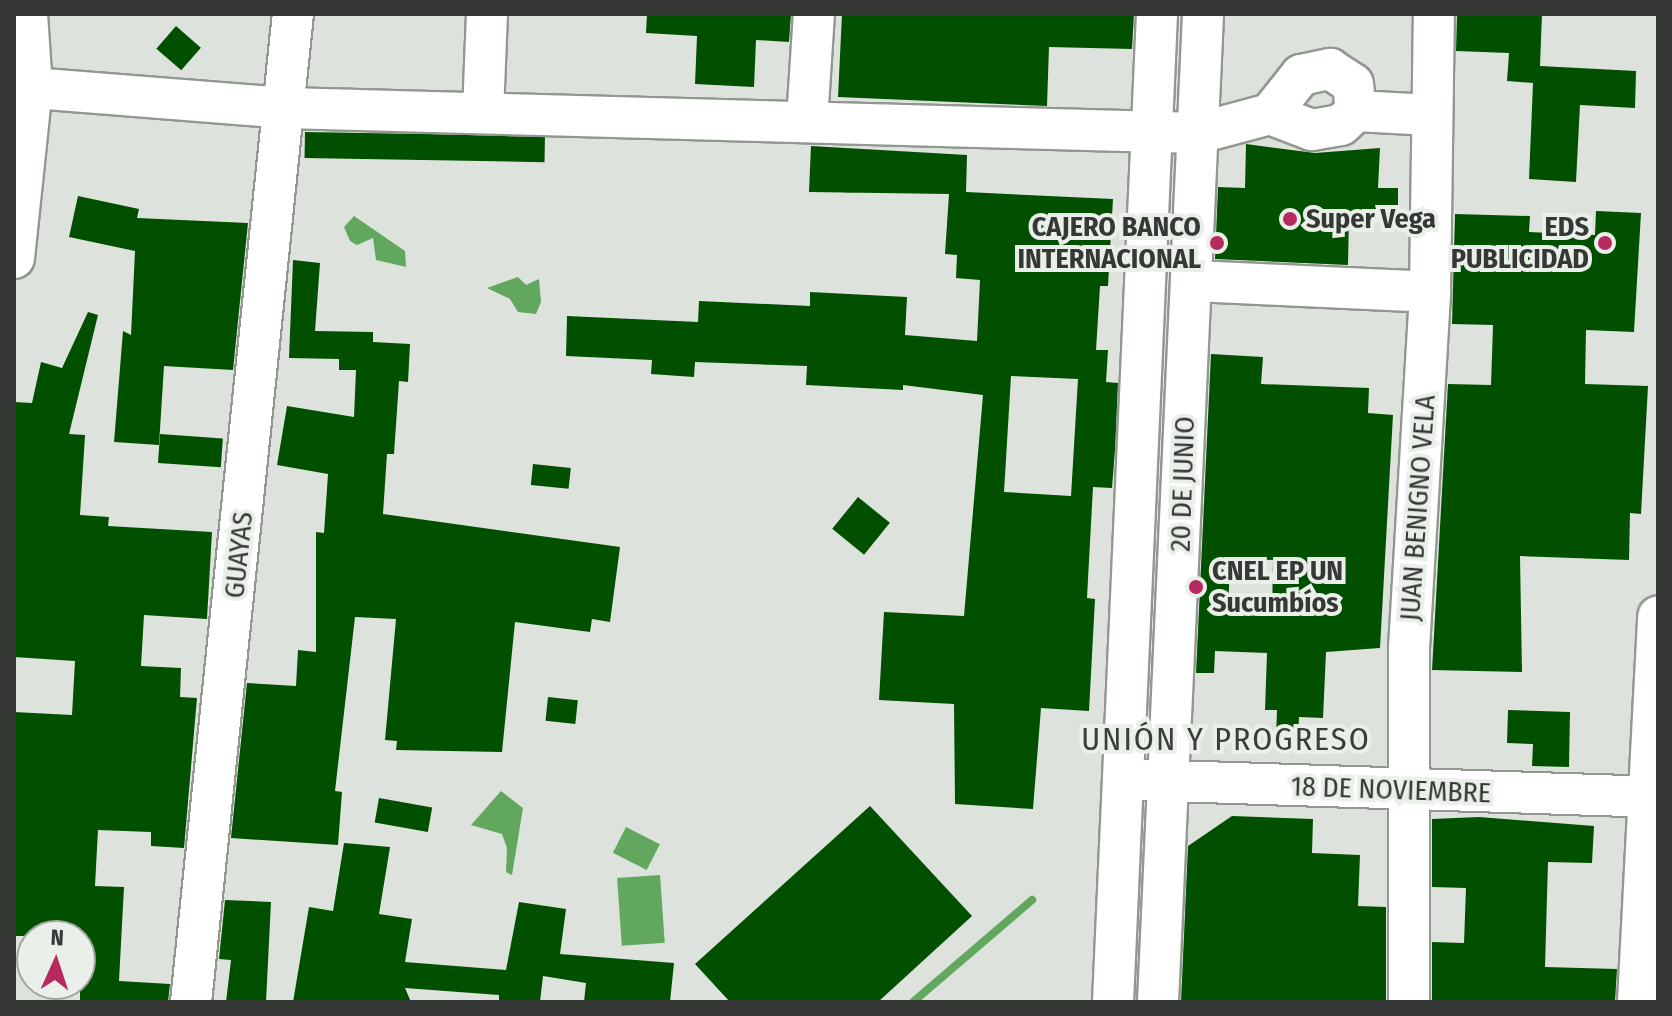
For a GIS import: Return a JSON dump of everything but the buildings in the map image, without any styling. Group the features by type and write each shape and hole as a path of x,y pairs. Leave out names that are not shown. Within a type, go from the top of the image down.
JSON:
{"street":[{"path":"15,240 32,88 27,14"},
{"name":"GUAYAS","path":"191,1002 286,108 293,14"},
{"path":"483,113 487,14"},
{"path":"807,121 814,14"},
{"name":"20 DE JUNIO","path":"1113,1002 1157,14"},
{"name":"20 DE JUNIO","path":"1158,1002 1203,14"},
{"name":"JUAN BENIGNO VELA","path":"1409,1002 1409,648 1430,292 1434,14"},
{"path":"1270,114 1301,75 1330,69 1353,84 1356,111"},
{"path":"32,88 286,108 1199,133 1270,114 1312,130 1341,125 1356,111 1431,115"},
{"path":"1192,281 1430,292"},
{"path":"1638,1002 1653,797 1658,617"},
{"name":"18 DE NOVIEMBRE","path":"1123,778 1170,784 1653,797"}],"shaded area":[{"path":"354,216 405,251 406,267 376,260 373,238 357,245 350,241 344,227"},
{"path":"518,277 526,285 539,279 541,302 536,314 518,312 510,299 487,288"},
{"path":"501,791 523,808 512,875 506,872 507,848 502,834 471,825"},
{"path":"626,827 660,844 647,870 613,853"},
{"path":"660,875 665,943 622,946 617,878"}],"waterway":[{"path":"913,1002 1032,900"}],"place":[{"name":"Super Vega","path":"1290,219"},
{"name":"CAJERO BANCO INTERNACIONAL","path":"1217,243"},
{"name":"EDS PUBLICIDAD","path":"1605,243"},
{"name":"CNEL EP UN Sucumbíos","path":"1196,587"}],"district":[{"name":"UNIÓN Y PROGRESO","path":"1226,739"}]}
